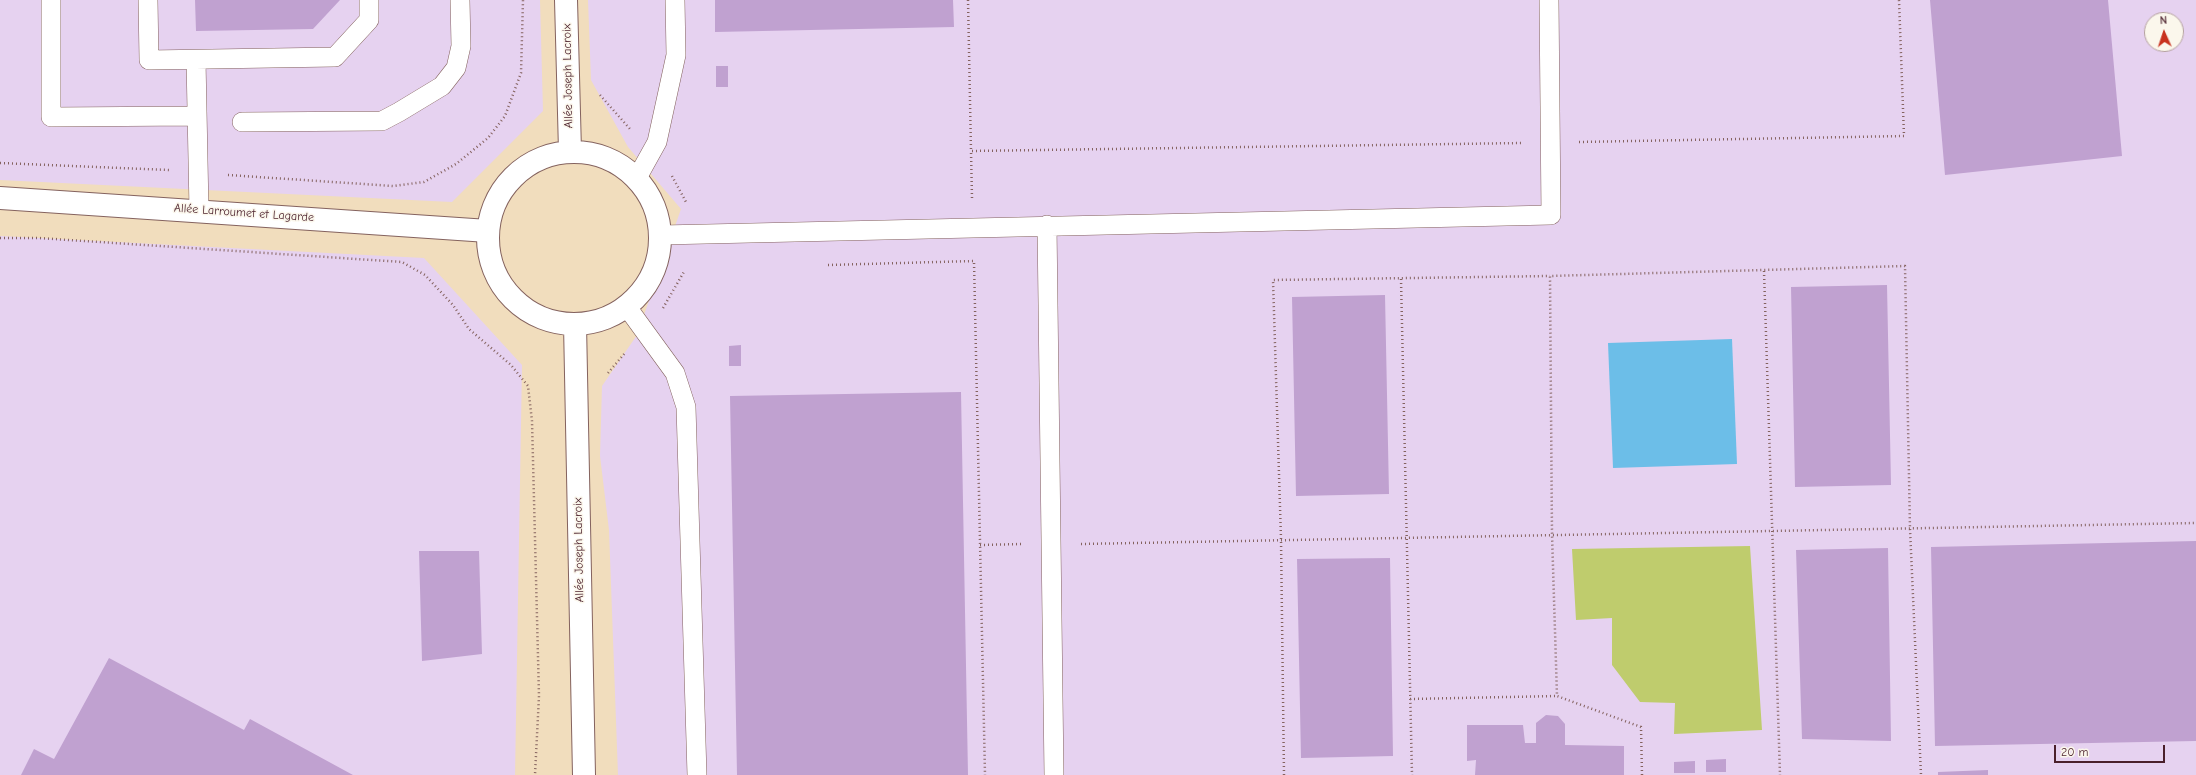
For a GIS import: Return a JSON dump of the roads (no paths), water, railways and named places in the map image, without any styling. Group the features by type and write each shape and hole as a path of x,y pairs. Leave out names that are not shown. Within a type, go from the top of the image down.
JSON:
{"street":[{"name":"Allée Joseph Lacroix","path":"566,0 570,151"},
{"path":"570,151 597,154 622,165 637,178 656,208 662,235 658,263 646,287 627,307 602,320 575,324 546,320 521,306 502,285 490,259 488,231 493,206 505,185 523,168 545,156 570,151"},
{"name":"Allée Larroumet et Lagarde","path":"0,198 199,210 488,231"},
{"name":"Allée Joseph Lacroix","path":"575,324 584,775"}],"lane":[{"path":"52,0 51,116 197,116"},
{"path":"148,0 149,60 335,57 369,20 369,0"},
{"path":"242,122 382,121 400,112 442,86 456,68 461,46 460,0"},
{"path":"637,178 657,142 676,55 675,0"},
{"path":"662,235 1047,225 1551,215 1549,0"},
{"path":"196,60 199,210"},
{"path":"1047,225 1054,775"},
{"path":"627,307 674,373 686,407 697,775"}],"water":[{"path":"1732,339 1737,464 1613,468 1608,343"}]}
